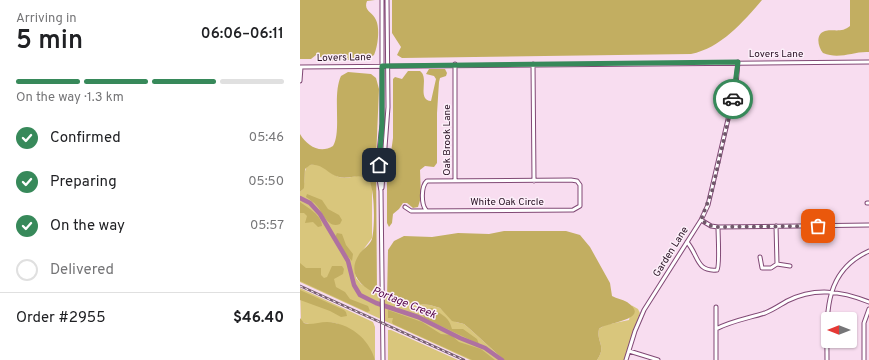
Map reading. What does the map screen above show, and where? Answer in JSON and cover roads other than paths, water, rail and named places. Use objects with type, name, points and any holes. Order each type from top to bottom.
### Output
[{"type":"street","points":[[381,192],[379,179],[379,152],[382,124],[382,0]]},
{"type":"street","points":[[383,360],[381,192],[388,116],[388,0]]},
{"type":"street","points":[[701,220],[712,191],[736,85],[738,62]]},
{"type":"street","name":"Lovers Lane","points":[[300,67],[455,64],[869,62]]},
{"type":"street","name":"Oak Brook Lane","points":[[426,210],[423,204],[425,182],[455,181],[455,64]]},
{"type":"street","points":[[455,181],[534,181],[533,64]]},
{"type":"street","points":[[300,67],[300,81]]},
{"type":"street","name":"White Oak Circle","points":[[405,207],[411,211],[575,210],[580,205],[580,185],[577,181],[534,181]]},
{"type":"street","name":"Garden Lane","points":[[626,360],[644,310],[701,220],[711,226],[718,227],[869,225]]},
{"type":"street","points":[[776,226],[777,264]]},
{"type":"street","points":[[687,242],[703,268],[709,271],[717,270],[719,263],[717,251],[718,227]]},
{"type":"street","points":[[827,360],[827,311],[832,291],[836,281],[847,267],[869,251]]},
{"type":"street","points":[[760,257],[762,268],[771,268],[777,264],[790,266]]},
{"type":"street","points":[[716,329],[771,311],[805,294],[832,291],[846,293],[869,302]]},
{"type":"street","points":[[716,307],[716,360]]},
{"type":"street","points":[[864,360],[864,323],[869,309]]},
{"type":"street","points":[[629,352],[658,360]]},
{"type":"waterway","name":"Portage Creek","points":[[300,198],[310,203],[320,214],[348,261],[354,285],[360,295],[376,303],[418,317],[460,338],[485,348],[502,360]]},
{"type":"railway","points":[[300,286],[464,360]]}]
